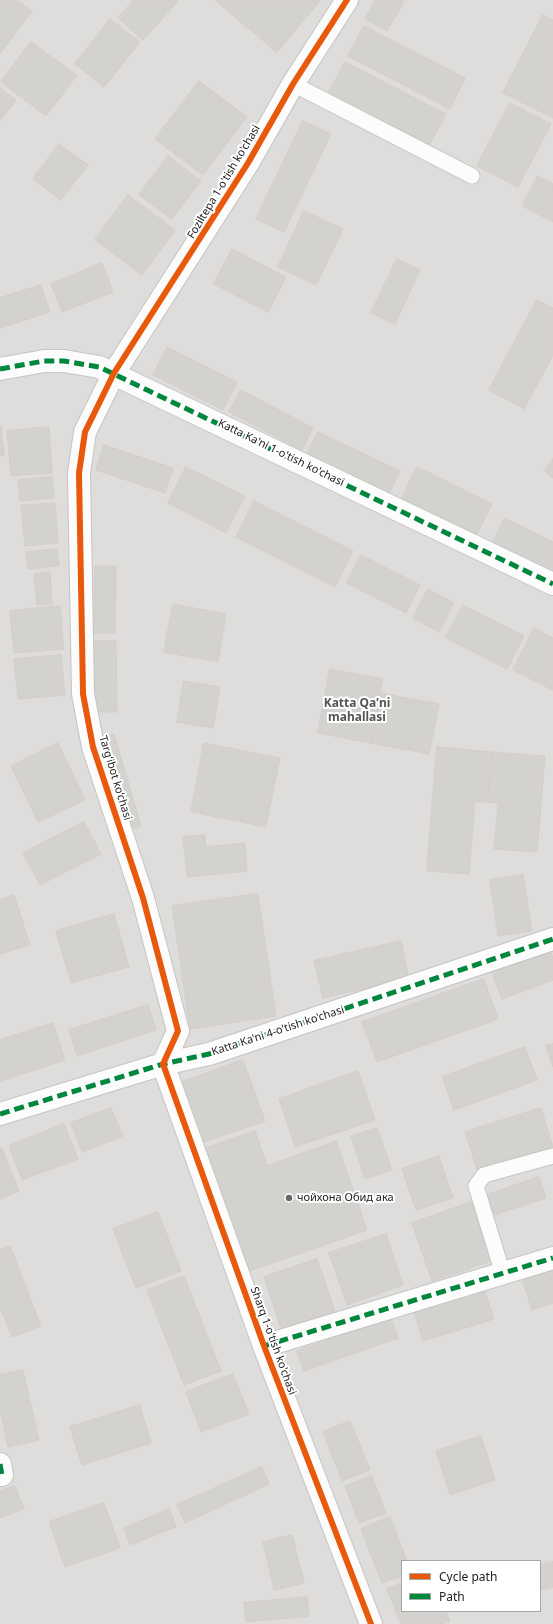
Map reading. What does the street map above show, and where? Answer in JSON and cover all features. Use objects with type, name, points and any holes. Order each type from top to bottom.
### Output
[{"type":"street","name":"Foziltepa 1-o'tish ko'chasi","points":[[114,373],[248,163],[293,84],[348,0]]},
{"type":"street","name":"Katta Ka'ni 1-o'tish ko'chasi","points":[[0,369],[44,361],[64,361],[99,367],[553,584]]},
{"type":"street","name":"Targ‘ibot ko‘chasi","points":[[114,373],[85,432],[79,473],[83,694],[93,747],[143,898],[178,1031],[162,1064]]},
{"type":"street","name":"Katta Ka'ni 4-o'tish ko'chasi","points":[[0,1114],[162,1064],[209,1054],[553,939]]},
{"type":"street","name":"Sharq 1-o'tish ko'chasi","points":[[162,1064],[264,1346],[370,1624]]},
{"type":"street","points":[[264,1346],[553,1258]]},
{"type":"street","points":[[0,1464],[2,1475],[0,1475]]},
{"type":"lane","points":[[293,84],[472,176]]},
{"type":"lane","points":[[503,1274],[476,1186],[484,1175],[553,1156]]},
{"type":"shaded area","points":[[0,0],[553,0],[553,1624],[0,1624]]},
{"type":"building","points":[[0,0],[17,0],[32,11],[0,54]]},
{"type":"building","points":[[134,0],[179,0],[143,40],[118,18]]},
{"type":"building","points":[[215,0],[319,0],[320,1],[277,52]]},
{"type":"building","points":[[376,0],[401,0],[404,2],[387,31],[365,19]]},
{"type":"building","points":[[543,15],[553,20],[553,118],[503,93]]},
{"type":"building","points":[[110,19],[140,42],[104,87],[75,64]]},
{"type":"building","points":[[364,26],[465,78],[450,109],[348,56]]},
{"type":"building","points":[[31,42],[77,75],[46,116],[1,82]]},
{"type":"building","points":[[345,62],[446,114],[429,146],[328,94]]},
{"type":"building","points":[[199,81],[247,117],[203,175],[155,139]]},
{"type":"building","points":[[0,88],[16,100],[0,121]]},
{"type":"building","points":[[510,103],[551,124],[518,187],[477,166]]},
{"type":"building","points":[[303,121],[331,134],[284,232],[256,219]]},
{"type":"building","points":[[59,144],[88,165],[61,200],[33,179]]},
{"type":"building","points":[[168,156],[201,181],[172,219],[139,195]]},
{"type":"building","points":[[538,176],[553,184],[553,222],[522,206]]},
{"type":"building","points":[[128,195],[175,230],[142,275],[95,240]]},
{"type":"building","points":[[304,211],[343,229],[316,285],[278,267]]},
{"type":"building","points":[[232,249],[286,277],[268,312],[214,284]]},
{"type":"building","points":[[397,259],[420,270],[395,324],[371,313]]},
{"type":"building","points":[[102,263],[113,292],[62,312],[51,284]]},
{"type":"building","points":[[41,285],[50,312],[0,328],[0,298]]},
{"type":"building","points":[[537,300],[553,308],[553,355],[524,409],[489,390]]},
{"type":"building","points":[[167,347],[237,382],[223,410],[153,375]]},
{"type":"building","points":[[241,390],[313,428],[302,450],[229,412]]},
{"type":"building","points":[[1,426],[4,456],[0,456]]},
{"type":"building","points":[[49,427],[52,473],[11,476],[7,431]]},
{"type":"building","points":[[318,432],[400,471],[389,494],[307,454]]},
{"type":"building","points":[[104,445],[173,468],[165,493],[96,470]]},
{"type":"building","points":[[553,459],[553,478],[544,471]]},
{"type":"building","points":[[186,467],[245,496],[226,533],[168,503]]},
{"type":"building","points":[[417,467],[492,504],[477,534],[402,498]]},
{"type":"building","points":[[52,477],[54,498],[20,501],[18,480]]},
{"type":"building","points":[[254,501],[353,551],[335,587],[236,537]]},
{"type":"building","points":[[55,503],[58,543],[25,546],[21,506]]},
{"type":"building","points":[[505,518],[553,542],[553,571],[493,542]]},
{"type":"building","points":[[57,549],[59,566],[28,569],[26,552]]},
{"type":"building","points":[[361,555],[420,585],[406,613],[347,583]]},
{"type":"building","points":[[95,566],[116,566],[115,633],[94,633]]},
{"type":"building","points":[[50,572],[52,604],[37,605],[34,574]]},
{"type":"building","points":[[428,589],[454,603],[439,632],[413,618]]},
{"type":"building","points":[[173,604],[226,614],[218,662],[164,652]]},
{"type":"building","points":[[463,605],[524,636],[507,669],[446,638]]},
{"type":"building","points":[[60,606],[64,649],[14,653],[10,611]]},
{"type":"building","points":[[534,628],[553,638],[553,690],[513,670]]},
{"type":"building","points":[[93,641],[116,641],[117,712],[94,712]]},
{"type":"building","points":[[61,655],[65,695],[18,699],[14,659]]},
{"type":"building","points":[[330,669],[383,679],[371,743],[318,733]]},
{"type":"building","points":[[184,681],[220,687],[213,728],[177,722]]},
{"type":"building","points":[[380,693],[439,704],[429,754],[371,743]]},
{"type":"building","points":[[114,734],[141,826],[125,831],[98,739]]},
{"type":"building","points":[[58,743],[85,800],[38,822],[11,766]]},
{"type":"building","points":[[204,743],[280,758],[266,827],[191,812]]},
{"type":"building","points":[[437,747],[492,752],[488,802],[475,802],[469,874],[427,871]]},
{"type":"building","points":[[492,752],[545,756],[537,852],[494,849],[498,803],[488,802]]},
{"type":"building","points":[[84,822],[101,854],[40,885],[23,853]]},
{"type":"building","points":[[205,835],[206,847],[245,843],[247,871],[187,877],[183,837]]},
{"type":"building","points":[[523,875],[532,931],[498,936],[490,880]]},
{"type":"building","points":[[258,894],[276,1016],[190,1029],[172,906]]},
{"type":"building","points":[[14,895],[30,945],[0,954],[0,900]]},
{"type":"building","points":[[114,914],[129,967],[71,983],[56,931]]},
{"type":"building","points":[[401,941],[409,978],[323,998],[314,961]]},
{"type":"building","points":[[551,952],[553,959],[553,980],[502,999],[492,973]]},
{"type":"building","points":[[484,979],[498,1019],[377,1062],[362,1022]]},
{"type":"building","points":[[148,1005],[156,1030],[77,1056],[69,1030]]},
{"type":"building","points":[[53,1023],[65,1060],[0,1081],[0,1040]]},
{"type":"building","points":[[553,1044],[553,1067],[546,1046]]},
{"type":"building","points":[[525,1047],[537,1080],[454,1110],[442,1077]]},
{"type":"building","points":[[243,1060],[265,1121],[201,1143],[179,1083]]},
{"type":"building","points":[[358,1071],[375,1120],[295,1147],[279,1099]]},
{"type":"building","points":[[111,1108],[123,1136],[82,1152],[71,1123]]},
{"type":"building","points":[[541,1108],[553,1147],[553,1153],[479,1175],[465,1132]]},
{"type":"building","points":[[64,1124],[78,1159],[22,1180],[9,1146]]},
{"type":"building","points":[[377,1128],[392,1170],[365,1179],[351,1136]]},
{"type":"building","name":"чойхона Обид ака","points":[[255,1131],[267,1166],[336,1141],[367,1230],[247,1272],[204,1149]]},
{"type":"building","points":[[2,1148],[19,1191],[0,1199],[0,1149]]},
{"type":"building","points":[[439,1156],[453,1198],[416,1210],[402,1169]]},
{"type":"building","points":[[539,1177],[546,1198],[491,1216],[484,1196]]},
{"type":"building","points":[[472,1202],[492,1261],[432,1281],[412,1223]]},
{"type":"building","points":[[158,1212],[181,1271],[136,1288],[113,1229]]},
{"type":"building","points":[[386,1234],[403,1285],[347,1305],[329,1253]]},
{"type":"building","points":[[10,1246],[41,1326],[12,1337],[0,1307],[0,1250]]},
{"type":"building","points":[[317,1259],[335,1311],[281,1329],[264,1277]]},
{"type":"building","points":[[553,1268],[553,1303],[532,1310],[522,1278]]},
{"type":"building","points":[[184,1276],[221,1371],[184,1385],[147,1290]]},
{"type":"building","points":[[484,1289],[494,1319],[423,1341],[414,1311]]},
{"type":"building","points":[[391,1318],[398,1338],[304,1371],[297,1351]]},
{"type":"building","points":[[23,1370],[39,1440],[8,1447],[0,1409],[0,1375]]},
{"type":"building","points":[[233,1374],[249,1414],[201,1432],[186,1392]]},
{"type":"building","points":[[140,1405],[151,1443],[82,1465],[70,1427]]},
{"type":"building","points":[[350,1421],[370,1470],[342,1481],[323,1432]]},
{"type":"building","points":[[481,1436],[495,1480],[450,1495],[436,1451]]},
{"type":"building","points":[[262,1467],[269,1484],[185,1523],[177,1505]]},
{"type":"building","points":[[372,1476],[386,1513],[359,1523],[345,1486]]},
{"type":"building","points":[[15,1486],[24,1509],[0,1518],[0,1491]]},
{"type":"building","points":[[104,1503],[120,1548],[65,1567],[49,1522]]},
{"type":"building","points":[[170,1509],[176,1527],[130,1545],[124,1528]]},
{"type":"building","points":[[390,1517],[407,1560],[401,1560],[401,1576],[382,1583],[361,1529]]},
{"type":"building","points":[[292,1535],[304,1583],[274,1590],[263,1542]]},
{"type":"building","points":[[553,1562],[553,1587],[541,1590],[541,1565]]},
{"type":"building","points":[[401,1583],[401,1612],[446,1612],[450,1621],[441,1624],[401,1624],[387,1589]]},
{"type":"building","points":[[307,1597],[309,1616],[246,1622],[244,1603]]},
{"type":"marked path","points":[[0,369],[44,361],[64,361],[99,367],[553,584]]},
{"type":"marked path","points":[[0,1114],[163,1064],[209,1054],[553,939]]},
{"type":"marked path","points":[[264,1346],[553,1258]]},
{"type":"marked path","points":[[0,1464],[2,1475],[0,1475]]},
{"type":"cycle path","points":[[347,0],[293,84],[248,163],[114,373],[85,432],[79,473],[83,694],[93,747],[143,898],[178,1031],[163,1064],[264,1346],[371,1624]]},
{"type":"place","name":"чойхона Обид ака","points":[[289,1198]]},
{"type":"district","name":"Katta Qaʼni mahallasi","points":[[357,711]]}]
